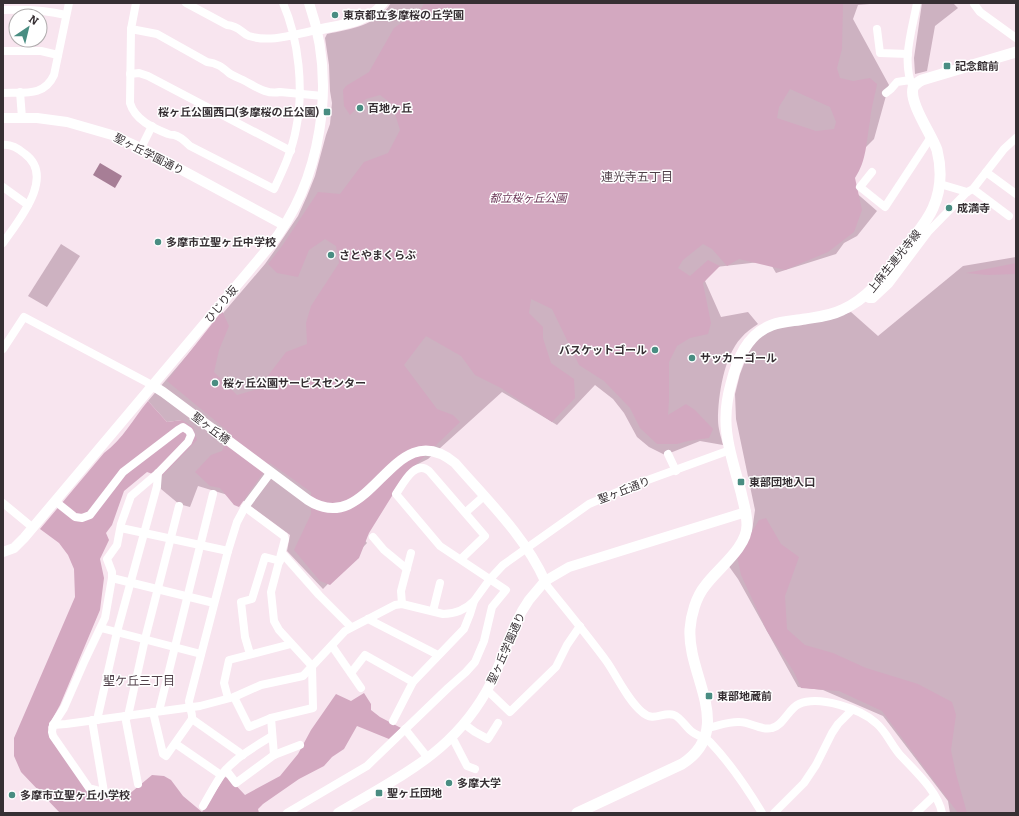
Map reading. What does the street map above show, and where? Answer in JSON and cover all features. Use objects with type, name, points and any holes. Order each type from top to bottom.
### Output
[{"type":"main road","points":[[912,84],[1016,52]]},
{"type":"main road","name":"上麻生連光寺線","points":[[706,733],[707,712],[691,647],[690,626],[692,614],[700,593],[737,550],[744,538],[747,526],[746,512],[730,450],[725,420],[727,403],[739,357],[755,334],[766,327],[840,312],[865,296],[883,277],[927,221],[935,204],[940,184],[937,153],[917,109],[913,96],[912,84]]},
{"type":"main road","points":[[577,813],[682,764],[695,754],[706,733]]},
{"type":"street","points":[[3,93],[39,91],[47,87],[51,82],[54,75],[69,3]]},
{"type":"street","points":[[136,3],[131,29],[131,109],[137,117],[152,126],[170,135],[175,135],[186,141],[190,146],[274,190],[290,151],[297,124],[299,95],[298,66],[292,35],[283,3]]},
{"type":"street","points":[[186,3],[227,25],[234,26],[247,35],[262,39],[272,39],[317,30],[364,18],[373,13],[383,3]]},
{"type":"street","name":"ひじり坂","points":[[3,552],[14,548],[24,538],[269,247],[284,225],[302,191],[314,156],[320,127],[323,96],[321,59],[317,30],[309,3]]},
{"type":"street","points":[[886,93],[897,82],[912,84],[907,69],[908,54],[917,3]]},
{"type":"street","points":[[974,4],[980,12],[1016,38]]},
{"type":"street","points":[[3,10],[48,10],[66,15]]},
{"type":"street","points":[[131,29],[157,34],[207,62],[214,62],[225,68],[229,73],[260,89],[274,93],[280,92],[299,95],[323,96]]},
{"type":"street","points":[[877,29],[880,53],[908,54]]},
{"type":"street","points":[[3,51],[40,51],[58,55]]},
{"type":"street","points":[[130,74],[139,73],[148,76],[290,151]]},
{"type":"street","points":[[20,92],[22,118]]},
{"type":"street","name":"聖ヶ丘学園通り","points":[[3,118],[56,121],[84,126],[112,135],[141,148],[284,225]]},
{"type":"street","points":[[141,148],[152,126]]},
{"type":"street","points":[[872,172],[860,187],[885,207],[931,137]]},
{"type":"street","points":[[865,296],[869,299],[873,299],[889,284],[928,232],[970,190],[1004,149],[1016,138]]},
{"type":"street","points":[[3,145],[11,145],[24,153],[33,162],[37,178],[32,197],[28,205],[3,242]]},
{"type":"street","points":[[986,172],[1016,194]]},
{"type":"street","points":[[940,184],[970,190],[1009,216]]},
{"type":"street","points":[[3,188],[28,205]]},
{"type":"street","points":[[3,350],[24,317],[152,386]]},
{"type":"street","name":"聖ヶ丘橋","points":[[152,386],[177,402],[245,454],[315,504],[330,508],[342,508],[356,502],[409,454],[432,451],[448,457],[512,528],[527,549],[545,581]]},
{"type":"street","points":[[55,501],[75,518],[82,518],[90,515],[123,472],[183,427],[191,435],[188,442],[158,473],[132,496],[117,544],[107,559],[112,572],[112,578],[106,618],[85,660],[64,708],[53,725],[53,736],[89,788],[104,792],[94,720],[143,532],[157,486],[158,473]]},
{"type":"street","name":"聖ヶ丘通り","points":[[474,601],[502,565],[527,549],[589,504],[634,485],[676,471],[730,450]]},
{"type":"street","points":[[668,454],[676,471]]},
{"type":"street","points":[[287,813],[367,766],[475,662],[484,641],[492,607],[506,590],[440,546],[396,494],[414,471],[426,468],[466,512],[485,536],[461,559]]},
{"type":"street","points":[[213,494],[156,711],[163,754],[166,756],[176,744],[192,719],[192,714],[189,708],[201,654],[237,522],[245,507],[271,472]]},
{"type":"street","points":[[466,512],[484,496]]},
{"type":"street","points":[[3,503],[32,527]]},
{"type":"street","points":[[138,784],[126,716],[179,506]]},
{"type":"street","points":[[245,507],[284,536],[286,540],[271,592],[274,622],[291,644],[312,666],[313,708],[271,718],[249,727],[224,684],[230,660],[291,644]]},
{"type":"street","name":"聖ヶ丘学園通り","points":[[338,813],[415,768],[452,737],[464,724],[487,690],[519,616],[529,600],[545,581],[573,565],[746,512]]},
{"type":"street","points":[[121,528],[228,551]]},
{"type":"street","points":[[373,537],[384,550],[407,569]]},
{"type":"street","points":[[402,604],[400,591],[411,553]]},
{"type":"street","points":[[250,654],[245,637],[241,602],[252,599],[265,557],[281,557],[352,628]]},
{"type":"street","points":[[112,578],[214,603]]},
{"type":"street","points":[[545,581],[548,587],[608,663],[640,711],[645,715],[652,717],[670,714],[675,715],[693,733],[706,733],[736,722],[750,723],[767,729],[772,728],[776,726],[793,707],[807,702],[827,702],[852,710],[866,716],[880,726],[900,755],[919,775],[934,796],[941,808],[942,813]]},
{"type":"street","points":[[433,612],[440,583]]},
{"type":"street","points":[[53,725],[200,706],[231,697],[261,685],[303,676],[345,631],[395,605],[402,604],[443,614],[464,610],[474,601]]},
{"type":"street","points":[[393,721],[413,682],[464,629],[474,601]]},
{"type":"street","points":[[368,619],[438,655]]},
{"type":"street","points":[[487,690],[510,712],[556,667],[567,645],[580,626]]},
{"type":"street","points":[[101,628],[201,654]]},
{"type":"street","points":[[332,646],[361,688]]},
{"type":"street","points":[[351,673],[365,655],[413,682]]},
{"type":"street","points":[[774,813],[804,783],[816,765],[832,733],[838,724],[852,710]]},
{"type":"street","points":[[271,718],[274,754]]},
{"type":"street","points":[[192,719],[242,755]]},
{"type":"street","points":[[464,724],[488,739],[498,723]]},
{"type":"street","points":[[405,729],[428,758]]},
{"type":"street","points":[[706,733],[737,774],[762,813]]},
{"type":"street","points":[[203,806],[224,772],[242,755],[272,736]]},
{"type":"street","points":[[452,737],[467,766],[475,769]]},
{"type":"street","points":[[176,744],[224,772],[236,783],[274,754],[300,745]]},
{"type":"street","points":[[916,813],[934,796]]},
{"type":"green space","name":"都立桜ヶ丘公園","points":[[391,3],[881,3],[858,5],[853,19],[889,85],[874,139],[837,176],[877,211],[857,236],[844,243],[836,254],[776,273],[769,261],[716,267],[705,281],[721,317],[748,312],[758,324],[741,338],[730,355],[726,366],[718,410],[718,426],[723,445],[700,441],[665,455],[649,447],[637,437],[624,413],[613,399],[595,385],[557,425],[502,392],[428,459],[406,470],[358,532],[367,543],[323,589],[287,551],[290,535],[241,499],[198,486],[190,507],[179,504],[161,489],[161,477],[182,420],[167,422],[148,401],[265,264],[298,216],[315,176],[330,124],[332,103],[325,38],[327,34],[354,28],[371,22],[385,11]]},
{"type":"green space","name":"都立桜ヶ丘公園","points":[[424,3],[843,3],[842,49],[837,68],[840,78],[853,81],[870,78],[877,84],[871,111],[864,158],[855,178],[862,210],[854,232],[828,252],[785,270],[739,259],[727,266],[712,249],[703,244],[683,260],[678,268],[690,276],[708,260],[720,266],[703,283],[711,323],[708,334],[690,338],[677,346],[669,362],[668,415],[686,404],[695,410],[713,429],[709,438],[677,444],[657,444],[640,428],[630,408],[604,381],[579,365],[552,309],[531,299],[529,313],[543,327],[543,338],[551,363],[574,379],[575,398],[552,422],[501,388],[475,375],[461,356],[426,336],[404,365],[437,409],[453,415],[460,422],[405,475],[369,533],[359,558],[330,585],[320,581],[294,550],[311,514],[311,492],[270,463],[239,507],[234,505],[220,488],[210,486],[195,472],[211,455],[222,451],[229,432],[167,381],[222,311],[229,326],[219,350],[214,372],[237,395],[258,389],[286,352],[307,344],[306,323],[311,306],[339,263],[336,246],[325,239],[309,250],[298,277],[277,273],[268,264],[282,246],[318,192],[340,194],[364,162],[388,153],[400,130],[392,104],[380,95],[366,99],[350,115],[344,106],[343,90],[346,86],[369,72],[394,28],[421,9]],"holes":[[[790,89],[830,107],[836,122],[834,129],[816,131],[777,118],[779,107]]]},
{"type":"green space","points":[[922,3],[953,3],[958,8],[935,26],[927,71],[915,74],[914,58]]},
{"type":"green space","points":[[61,244],[80,256],[47,307],[28,296]]},
{"type":"green space","points":[[1016,257],[1016,813],[950,813],[948,801],[883,716],[823,690],[798,687],[738,579],[728,565],[740,553],[752,531],[755,510],[736,419],[735,394],[740,374],[749,351],[758,338],[765,332],[786,326],[824,321],[851,312],[878,336],[963,266]]},
{"type":"green space","points":[[1016,263],[1016,274],[987,275],[966,273]]},
{"type":"green space","points":[[148,401],[167,422],[182,420],[193,427],[197,440],[161,477],[147,472],[124,491],[112,525],[106,533],[109,540],[100,559],[104,578],[100,610],[60,705],[48,727],[49,732],[88,790],[105,798],[128,795],[152,775],[164,776],[171,780],[183,796],[202,812],[225,777],[229,778],[245,795],[280,776],[298,754],[311,730],[336,694],[351,701],[364,693],[371,704],[371,710],[380,717],[401,728],[389,739],[357,726],[344,749],[332,757],[324,766],[299,779],[263,804],[258,809],[259,813],[60,813],[21,772],[14,756],[14,738],[75,597],[74,569],[68,555],[59,543],[40,529],[104,453],[117,442]]},
{"type":"green space","points":[[766,518],[781,544],[799,557],[785,596],[787,629],[805,645],[833,653],[866,668],[918,684],[952,702],[956,715],[951,750],[967,813],[958,813],[882,711],[839,691],[801,688],[794,672],[767,631],[741,575],[737,556],[759,520]]},
{"type":"shaded area","points":[[100,163],[122,176],[115,188],[93,175]]},
{"type":"place","name":"東京都立多摩桜の丘学園","points":[[335,15]]},
{"type":"place","name":"記念館前","points":[[947,66]]},
{"type":"place","name":"百地ヶ丘","points":[[360,108]]},
{"type":"place","name":"桜ヶ丘公園西口(多摩桜の丘公園)","points":[[327,112]]},
{"type":"place","name":"成満寺","points":[[949,208]]},
{"type":"place","name":"多摩市立聖ヶ丘中学校","points":[[158,242]]},
{"type":"place","name":"さとやまくらぶ","points":[[331,255]]},
{"type":"place","name":"バスケットゴール","points":[[655,350]]},
{"type":"place","name":"サッカーゴール","points":[[692,358]]},
{"type":"place","name":"桜ヶ丘公園サービスセンター","points":[[215,383]]},
{"type":"place","name":"東部団地入口","points":[[741,482]]},
{"type":"place","name":"東部地蔵前","points":[[709,696]]},
{"type":"place","name":"多摩大学","points":[[449,783]]},
{"type":"place","name":"聖ヶ丘団地","points":[[379,793]]},
{"type":"place","name":"多摩市立聖ヶ丘小学校","points":[[12,795]]},
{"type":"district","name":"連光寺五丁目","points":[[637,177]]},
{"type":"district","name":"聖ケ丘三丁目","points":[[139,681]]}]
